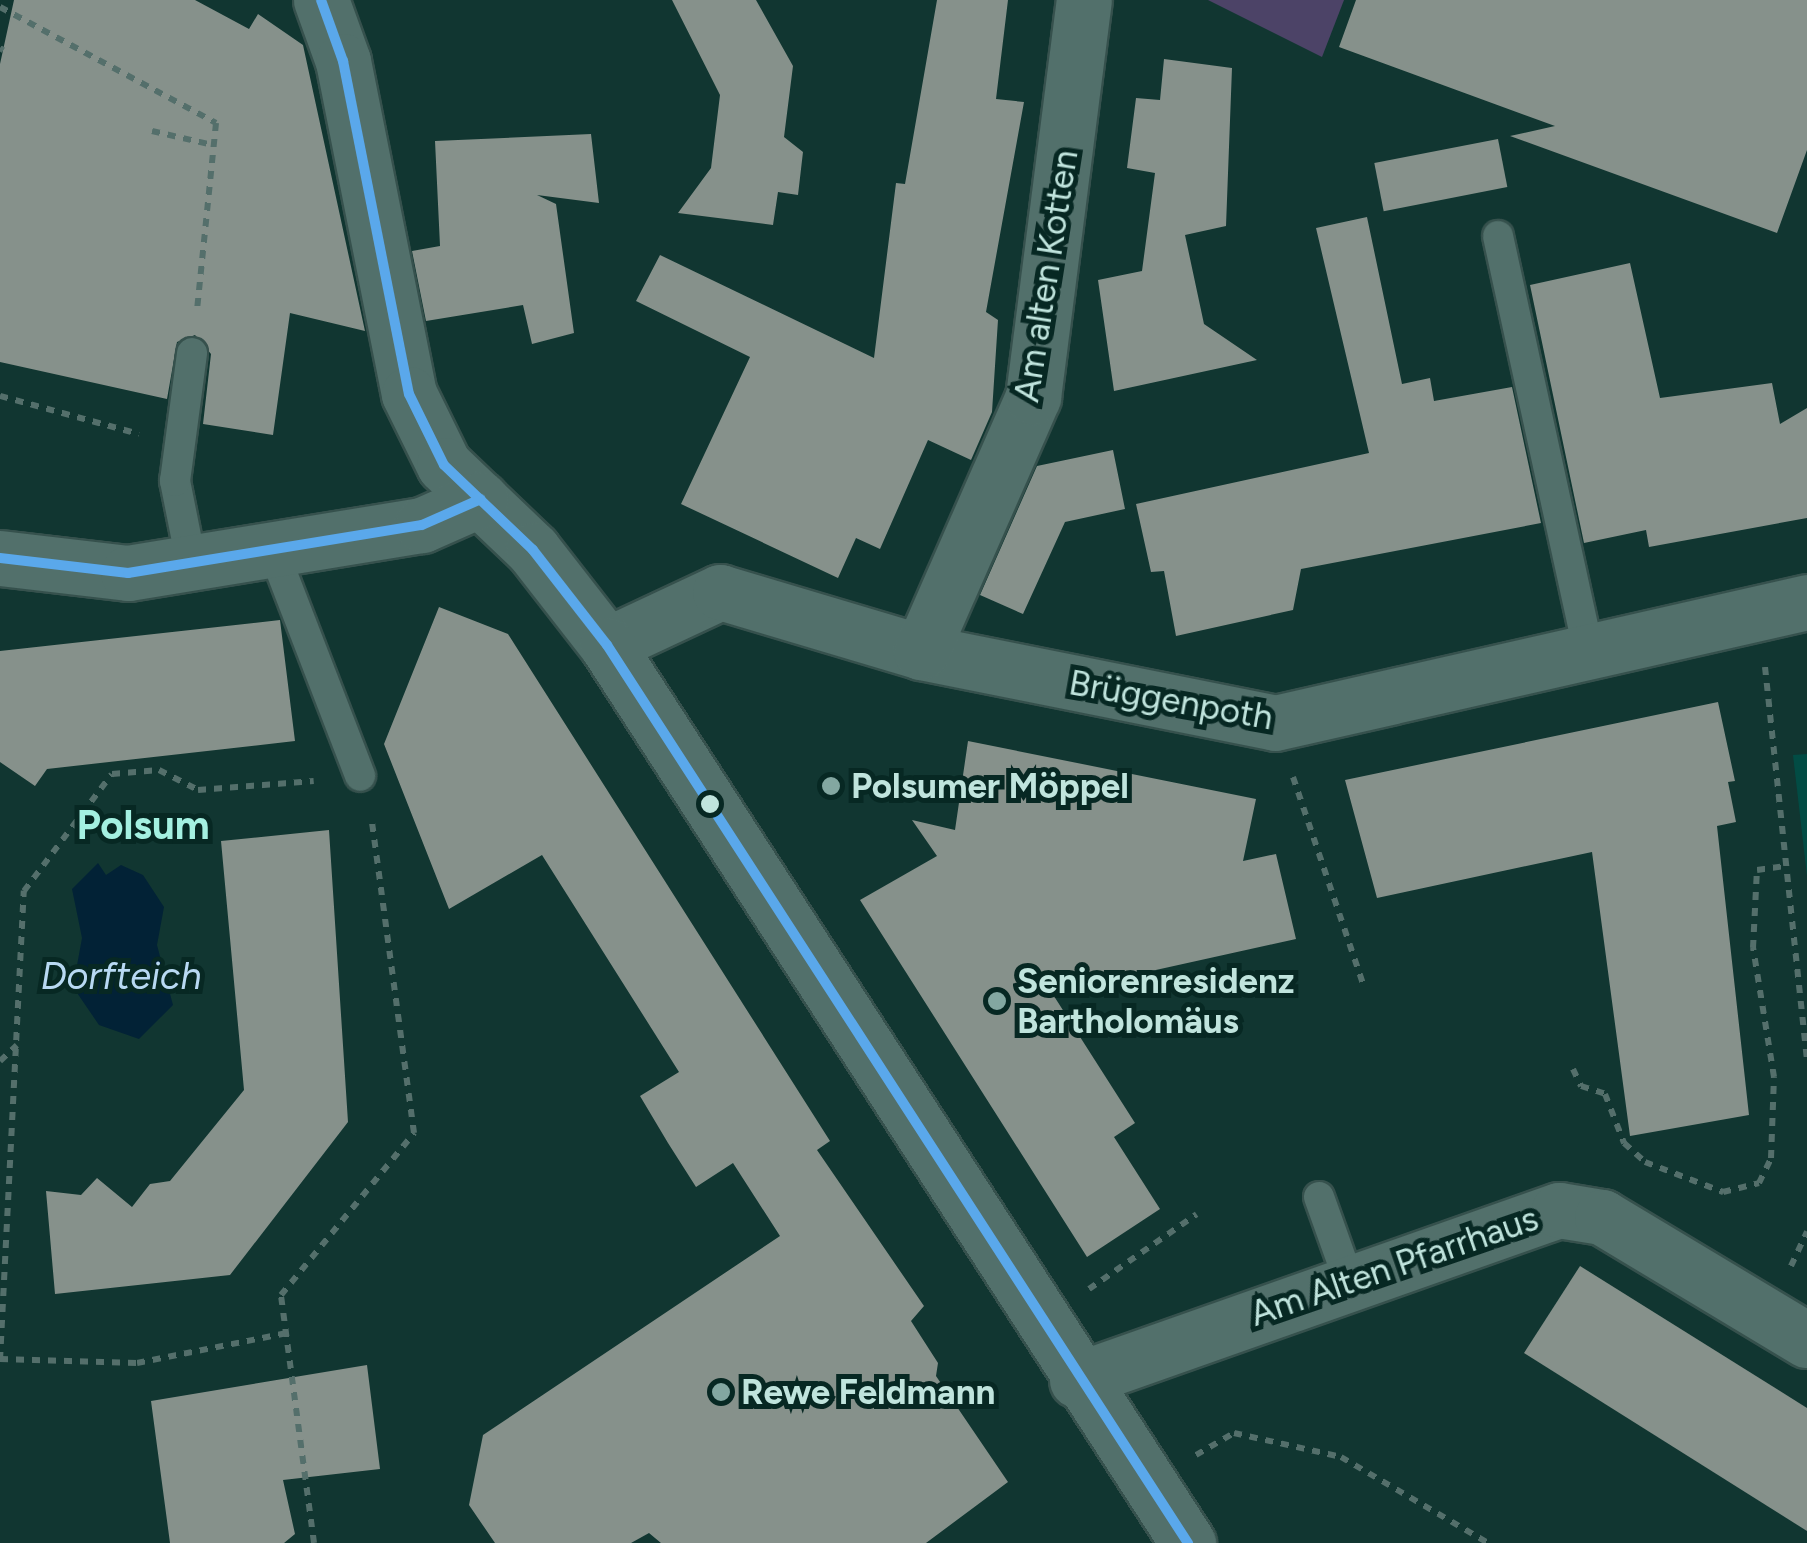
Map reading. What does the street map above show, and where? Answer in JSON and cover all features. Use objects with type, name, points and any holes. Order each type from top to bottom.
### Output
[{"type":"street","points":[[321,0],[343,61],[408,394],[444,466],[480,499],[606,646],[1039,1324],[1188,1543]]},
{"type":"street","name":"Am alten Kotten","points":[[920,652],[1033,397],[1084,0]]},
{"type":"street","points":[[0,558],[128,573],[422,525],[480,499]]},
{"type":"street","name":"Brüggenpoth","points":[[606,646],[720,592],[920,652],[1275,723],[1783,607]]},
{"type":"street","name":"Am Alten Pfarrhaus","points":[[1077,1380],[1348,1278],[1559,1210],[1602,1216],[1807,1340]]},
{"type":"lane","points":[[1498,236],[1588,649]]},
{"type":"lane","points":[[191,562],[175,481],[192,352]]},
{"type":"lane","points":[[273,550],[360,776]]},
{"type":"lane","points":[[1319,1198],[1348,1278]]},
{"type":"path","points":[[0,7],[216,123],[192,352]]},
{"type":"path","points":[[152,131],[213,145]]},
{"type":"path","points":[[0,396],[179,444]]},
{"type":"path","points":[[1783,607],[1784,866],[1807,1062]]},
{"type":"path","points":[[1275,723],[1364,988]]},
{"type":"path","points":[[286,1333],[137,1363],[0,1360],[24,891],[112,774],[158,766],[198,790],[360,776],[380,845],[414,1133],[281,1294],[314,1543]]},
{"type":"path","points":[[1574,1069],[1581,1086],[1605,1094],[1624,1143],[1645,1162],[1723,1192],[1760,1183],[1771,1158],[1774,1077],[1753,948],[1757,870],[1784,866]]},
{"type":"path","points":[[0,1061],[18,1044]]},
{"type":"path","points":[[1039,1324],[1197,1214]]},
{"type":"path","points":[[1146,1485],[1234,1433],[1341,1458],[1488,1543]]},
{"type":"shaded area","points":[[1208,0],[1344,0],[1322,57]]},
{"type":"shaded area","points":[[1807,754],[1807,876],[1793,755]]},
{"type":"water","name":"Dorfteich","points":[[98,863],[106,875],[121,865],[143,875],[164,907],[157,945],[173,1005],[139,1039],[99,1025],[73,987],[82,938],[72,889]]},
{"type":"building","points":[[14,0],[195,0],[249,29],[258,14],[303,45],[365,331],[290,313],[273,435],[203,424],[211,354],[195,335],[177,342],[167,399],[0,362],[0,64]]},
{"type":"building","points":[[672,0],[756,0],[793,66],[784,137],[803,152],[798,195],[778,192],[773,225],[678,213],[711,168],[720,95]]},
{"type":"building","points":[[937,0],[1008,0],[996,99],[1024,102],[986,312],[998,320],[992,412],[971,460],[928,440],[880,549],[856,538],[838,578],[681,504],[750,357],[636,301],[660,255],[874,358],[896,183],[905,184]]},
{"type":"building","points":[[1356,0],[1807,0],[1807,150],[1777,233],[1510,136],[1555,126],[1339,47]]},
{"type":"building","points":[[1164,59],[1232,68],[1226,226],[1185,235],[1204,324],[1257,360],[1114,391],[1098,280],[1142,271],[1155,173],[1127,168],[1136,98],[1160,100]]},
{"type":"building","points":[[591,134],[599,203],[537,195],[556,204],[574,333],[532,344],[523,305],[426,321],[412,251],[440,246],[435,141]]},
{"type":"building","points":[[1498,139],[1507,187],[1384,211],[1374,163]]},
{"type":"building","points":[[1367,217],[1402,384],[1430,378],[1434,401],[1512,387],[1541,523],[1301,569],[1293,610],[1176,636],[1164,571],[1151,572],[1136,504],[1369,453],[1316,228]]},
{"type":"building","points":[[1630,263],[1660,398],[1772,383],[1780,424],[1807,408],[1807,518],[1649,547],[1646,530],[1584,543],[1530,285]]},
{"type":"building","points":[[1113,450],[1125,509],[1065,522],[1023,614],[980,595],[1037,466]]},
{"type":"building","points":[[439,607],[508,634],[830,1141],[817,1150],[924,1306],[911,1321],[938,1363],[936,1376],[1008,1482],[926,1543],[661,1543],[649,1533],[631,1543],[495,1543],[469,1505],[483,1435],[780,1236],[733,1163],[696,1187],[668,1143],[640,1096],[679,1072],[542,855],[449,909],[384,744]]},
{"type":"building","points":[[280,620],[295,741],[47,769],[35,786],[0,762],[0,651]]},
{"type":"building","points":[[1718,702],[1735,781],[1728,782],[1736,822],[1717,826],[1749,1115],[1630,1136],[1592,852],[1377,898],[1345,780]]},
{"type":"building","name":"Seniorenresidenz Bartholomäus","points":[[968,741],[1256,799],[1243,861],[1276,854],[1296,939],[1052,993],[1135,1123],[1114,1137],[1160,1209],[1087,1257],[860,900],[937,856],[912,820],[955,830]]},
{"type":"building","points":[[329,830],[348,1122],[230,1275],[55,1294],[46,1191],[81,1195],[97,1178],[132,1207],[150,1184],[170,1181],[244,1090],[221,841]]},
{"type":"building","points":[[1580,1266],[1807,1408],[1807,1531],[1524,1353]]},
{"type":"building","points":[[367,1365],[380,1469],[283,1480],[295,1534],[284,1543],[170,1543],[151,1401]]},
{"type":"transit line","points":[[321,0],[343,61],[409,394],[444,465],[533,550],[607,645],[1188,1543]]},
{"type":"transit line","points":[[0,558],[128,573],[422,525],[481,499]]},
{"type":"place","name":"Polsumer Möppel","points":[[831,786]]},
{"type":"place","name":"Seniorenresidenz Bartholomäus","points":[[997,1001]]},
{"type":"place","name":"Rewe Feldmann","points":[[721,1392]]},
{"type":"district","name":"Polsum","points":[[143,825]]}]
